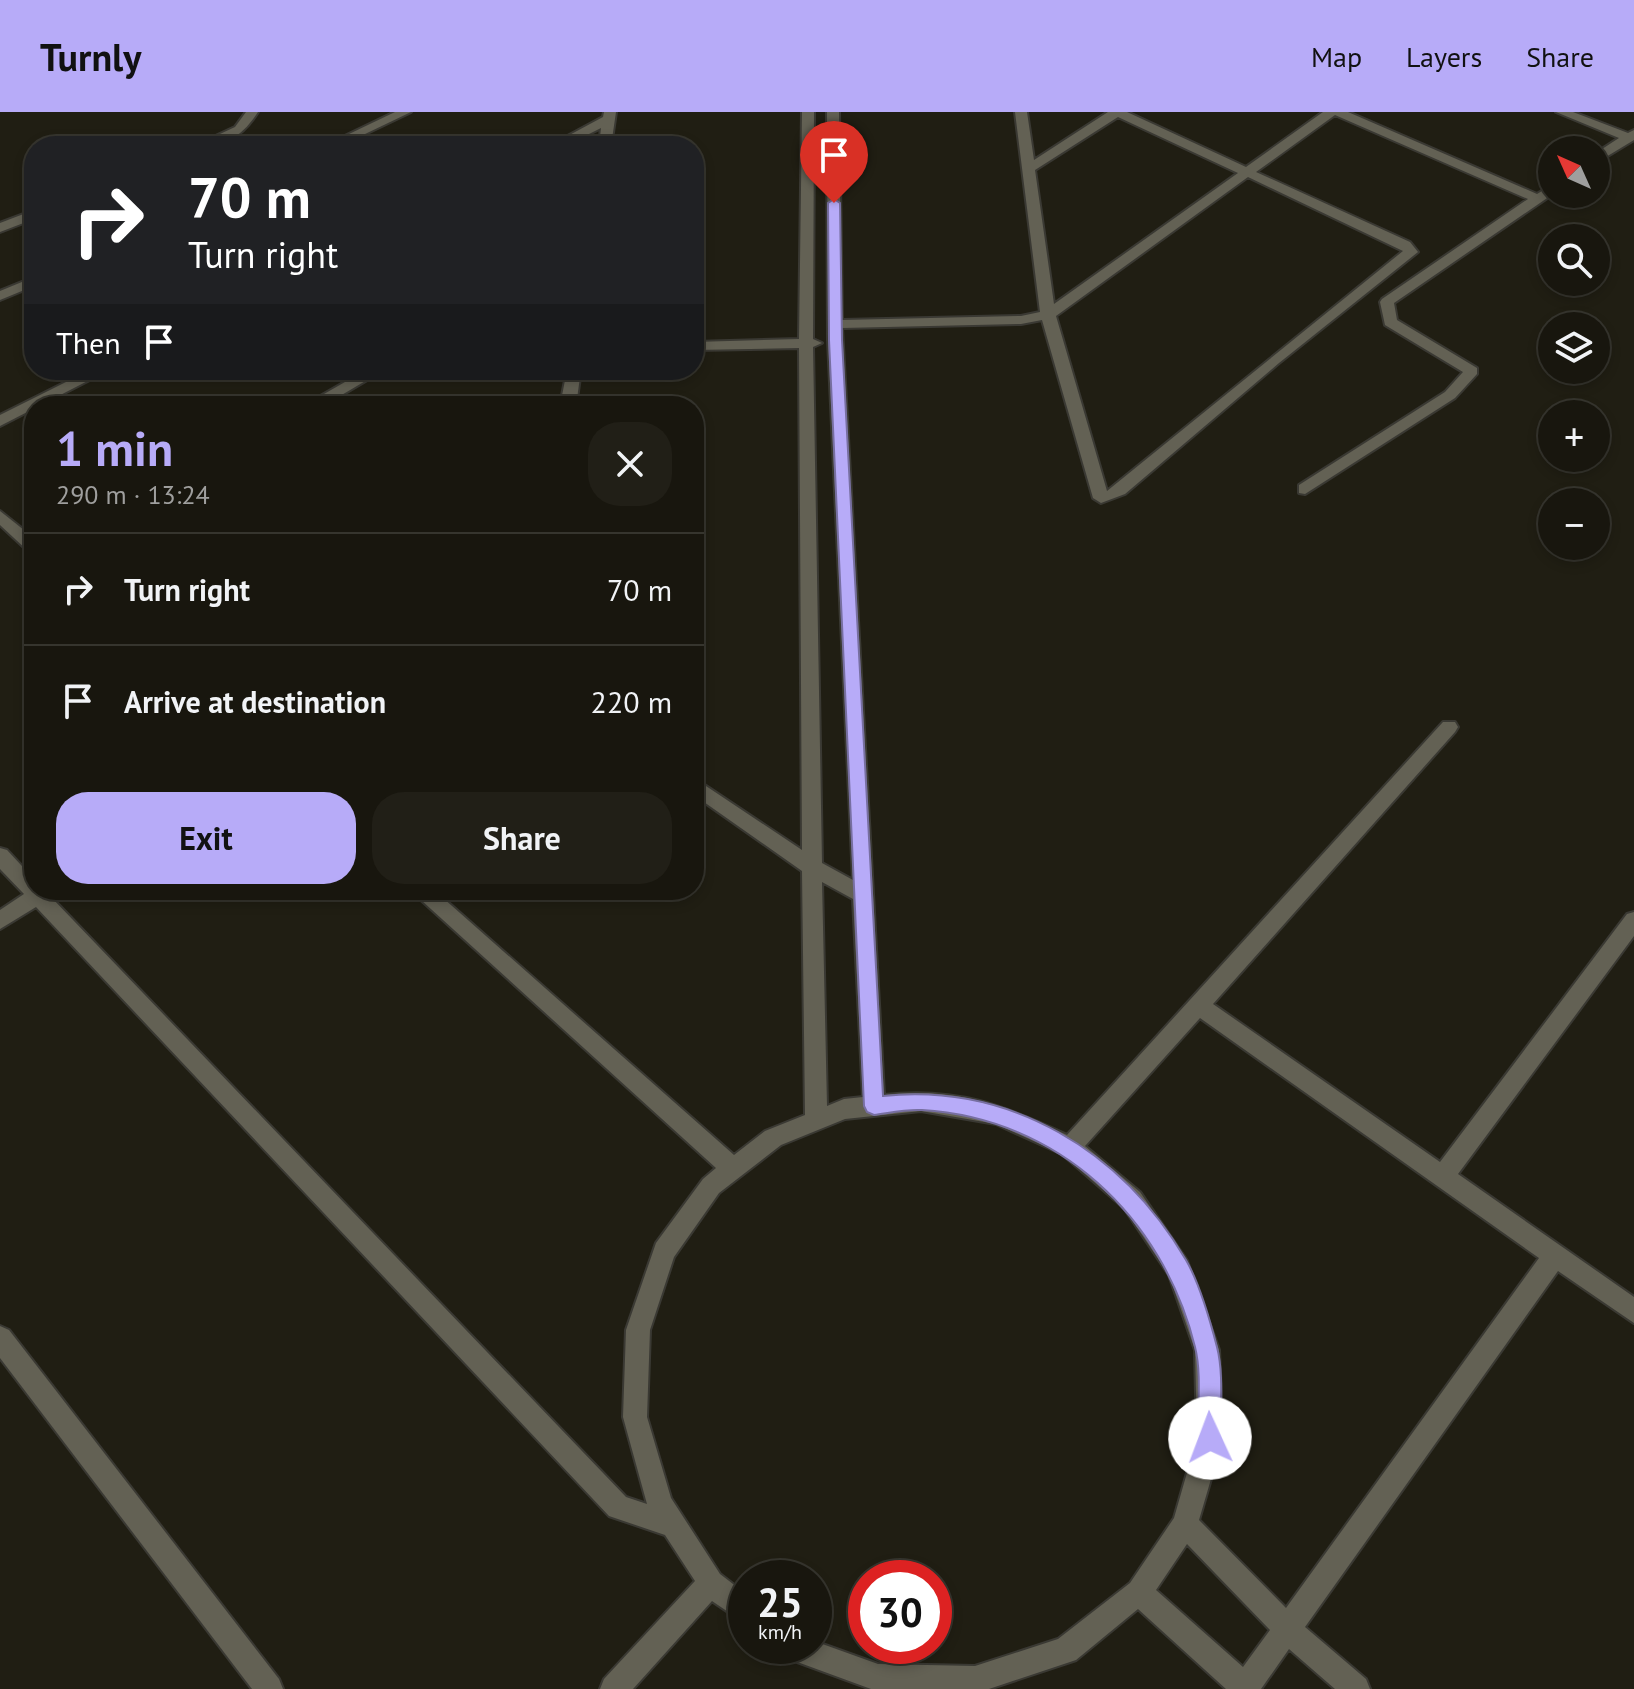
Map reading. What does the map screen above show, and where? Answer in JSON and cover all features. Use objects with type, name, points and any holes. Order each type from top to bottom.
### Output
[{"type":"street","points":[[225,136],[240,130],[252,112]]},
{"type":"street","points":[[352,136],[405,112]]},
{"type":"street","points":[[808,112],[805,344],[816,1119]]},
{"type":"street","points":[[833,112],[835,332],[874,1106]]},
{"type":"street","points":[[1021,112],[1028,169],[1048,315],[1101,498],[1110,496],[1411,252],[1405,245],[1117,112],[1028,169]]},
{"type":"street","points":[[704,346],[805,344],[835,332],[1021,320],[1048,315],[1331,112]]},
{"type":"street","points":[[1338,112],[1538,199]]},
{"type":"street","points":[[1562,112],[1631,136]]},
{"type":"street","points":[[573,136],[610,116]]},
{"type":"street","points":[[607,136],[610,116]]},
{"type":"street","points":[[1610,150],[1631,136]]},
{"type":"street","points":[[1305,489],[1450,395],[1472,371],[1390,322],[1387,302],[1538,199]]},
{"type":"street","points":[[0,228],[24,218]]},
{"type":"street","points":[[0,296],[24,285]]},
{"type":"street","points":[[50,396],[82,380]]},
{"type":"street","points":[[329,396],[359,380]]},
{"type":"street","points":[[0,421],[24,409]]},
{"type":"street","points":[[0,516],[24,538]]},
{"type":"street","points":[[1070,1147],[1449,727]]},
{"type":"street","points":[[704,792],[812,867],[863,895]]},
{"type":"street","points":[[0,856],[24,877]]},
{"type":"street","points":[[0,921],[32,900]]},
{"type":"street","points":[[49,900],[618,1507],[673,1525]]},
{"type":"street","points":[[431,900],[733,1169]]},
{"type":"street","points":[[1443,1176],[1634,920]]},
{"type":"street","points":[[1198,1005],[1634,1311]]},
{"type":"street","points":[[728,1597],[711,1583],[660,1504],[635,1417],[638,1330],[664,1251],[711,1186],[773,1138],[844,1109],[921,1101],[998,1114],[1070,1147],[1132,1200],[1172,1257],[1207,1350],[1210,1438],[1185,1524],[1139,1592],[1066,1650],[975,1680],[878,1678],[832,1661]]},
{"type":"street","points":[[1139,1592],[1245,1689],[1554,1257]]},
{"type":"street","points":[[0,1338],[269,1689]]},
{"type":"street","points":[[1185,1524],[1287,1629],[1356,1689]]},
{"type":"street","points":[[614,1689],[711,1583]]},
{"type":"route","points":[[834,203],[835,340],[874,1106],[921,1101],[998,1114],[1070,1147],[1132,1200],[1179,1269],[1207,1350],[1210,1438]]}]
